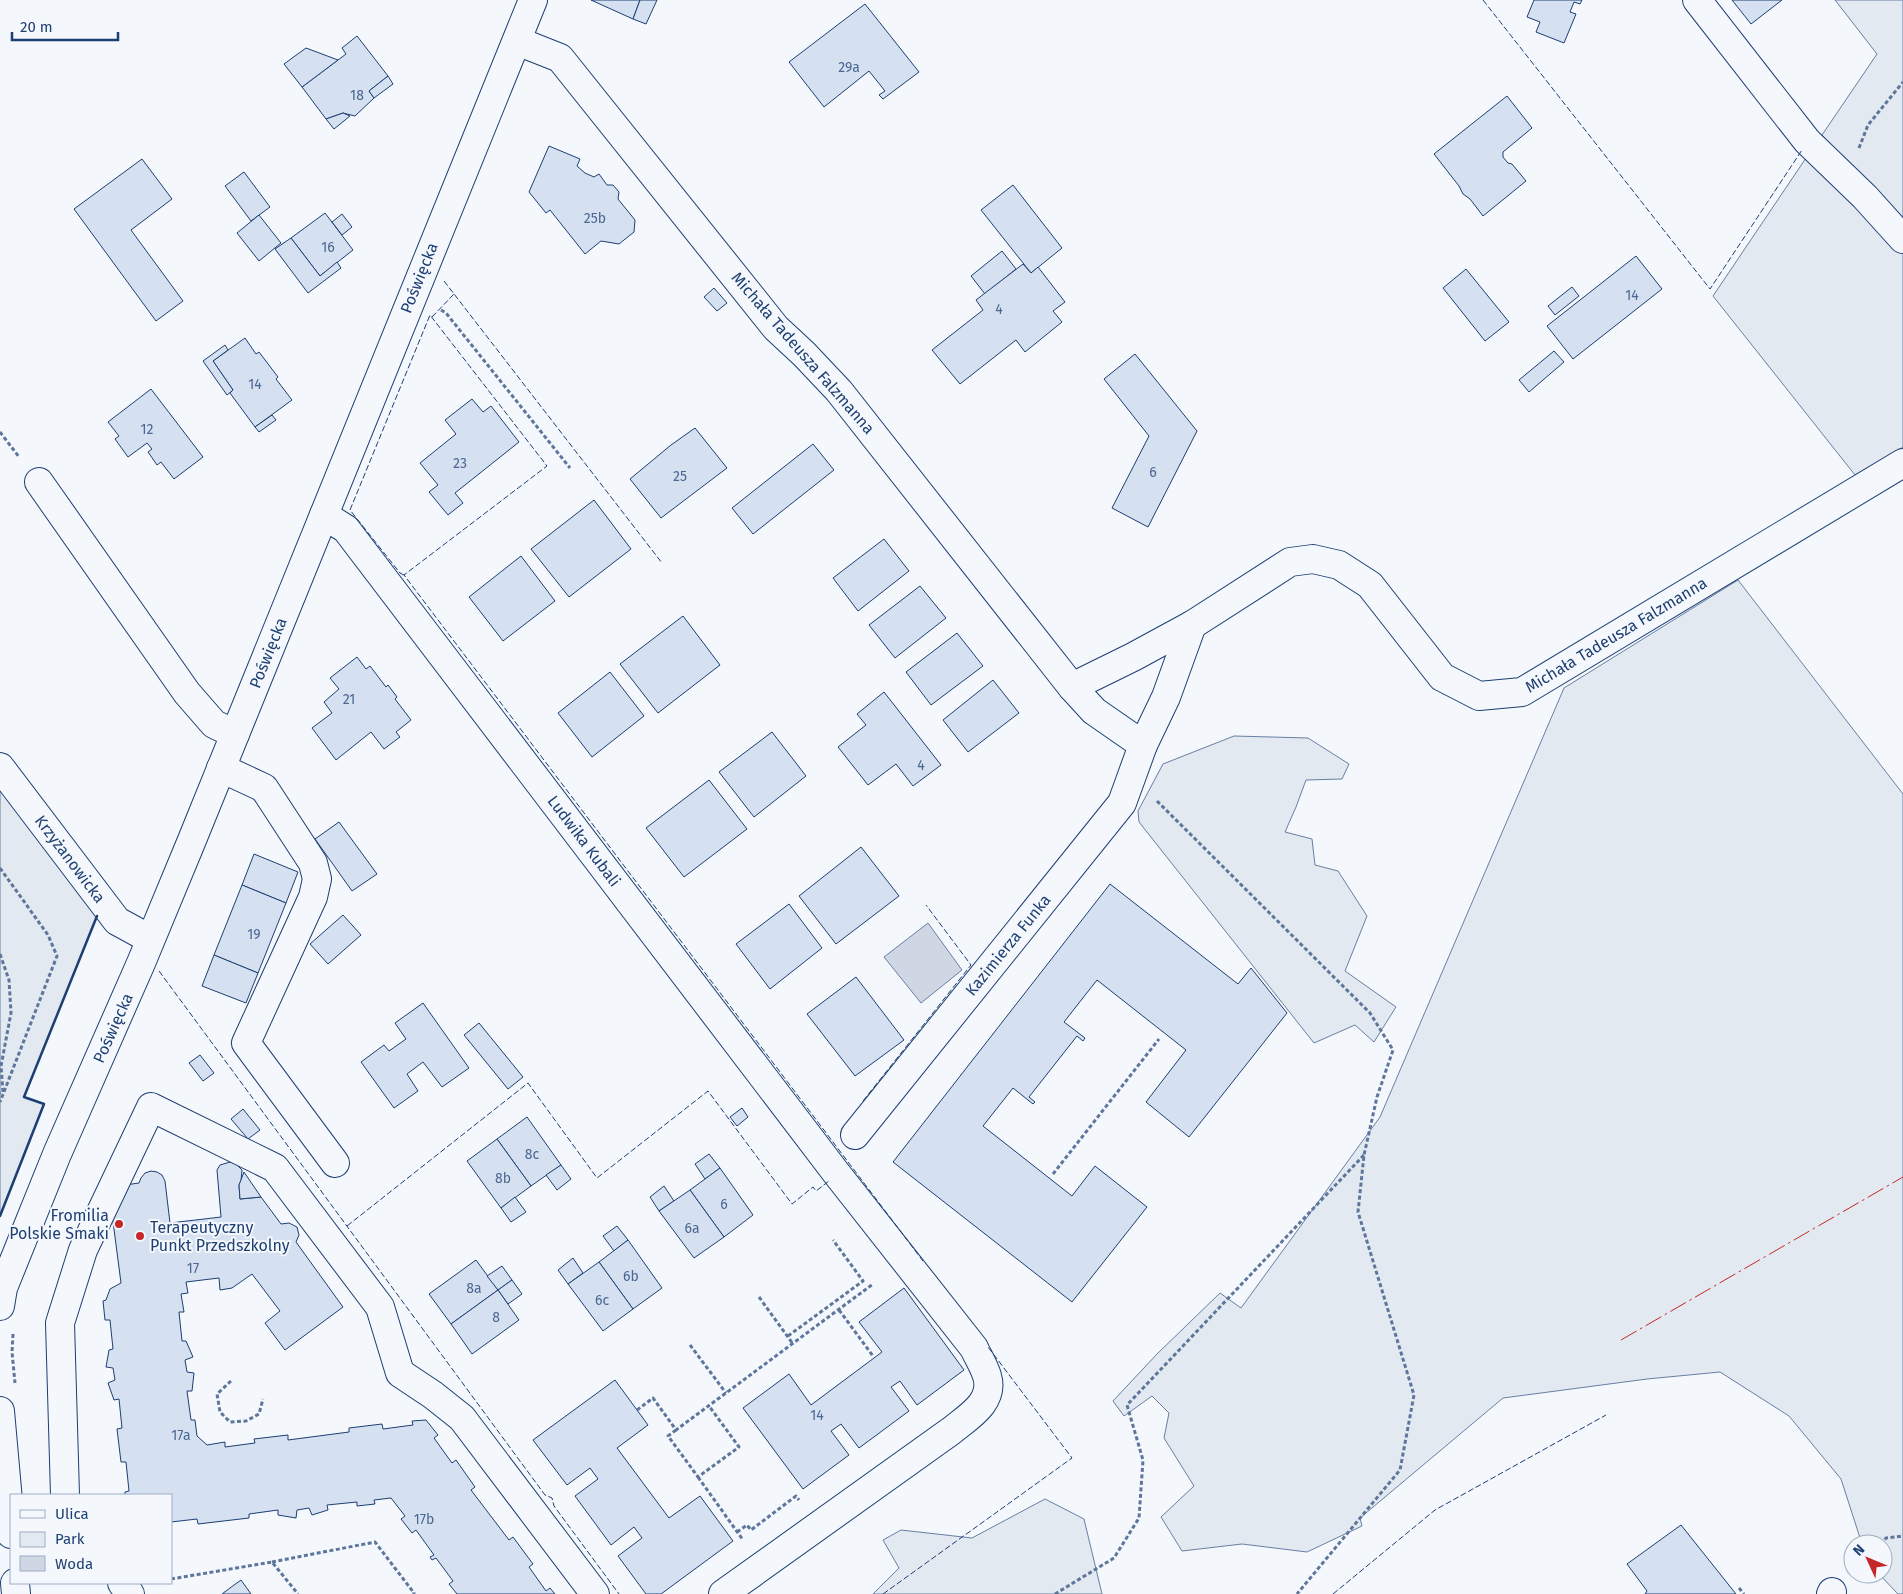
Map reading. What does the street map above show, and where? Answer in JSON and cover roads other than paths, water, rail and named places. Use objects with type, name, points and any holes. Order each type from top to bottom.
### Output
[{"type":"street","name":"Poświęcka","points":[[0,1306],[3,1288],[57,1154],[150,939],[221,768],[533,0]]},
{"type":"street","points":[[1697,0],[1807,141],[1903,239]]},
{"type":"street","name":"Michała Tadeusza Falzmanna","points":[[517,41],[560,58],[776,328],[839,391],[1072,687],[1094,711],[1143,746]]},
{"type":"street","name":"Michała Tadeusza Falzmanna","points":[[1072,687],[1192,625],[1290,562],[1313,560],[1339,566],[1370,585],[1442,677],[1479,696],[1522,692],[1903,463]]},
{"type":"street","points":[[39,482],[187,693],[214,724],[235,734]]},
{"type":"street","name":"Ludwika Kubali","points":[[324,515],[346,529],[837,1174],[974,1348],[988,1378],[988,1393],[981,1406],[951,1431],[723,1594]]},
{"type":"street","points":[[1143,746],[1166,697],[1192,625]]},
{"type":"street","name":"Kazimierza Funka","points":[[855,1135],[1122,802],[1143,746]]},
{"type":"street","name":"Krzyżanowicka","points":[[0,767],[117,921],[150,939]]},
{"type":"street","points":[[221,768],[264,788],[313,863],[317,879],[313,897],[246,1043],[336,1163]]},
{"type":"street","points":[[65,1494],[60,1324],[83,1250],[151,1106],[275,1168],[380,1307],[400,1373],[433,1395],[462,1418],[595,1594]]},
{"type":"street","points":[[1,1425],[10,1505]]},
{"type":"water","points":[[928,923],[962,970],[921,1003],[884,957]]},
{"type":"place","name":"Fromilia Polskie Smaki","points":[[119,1224]]},
{"type":"place","name":"Terapeutyczny Punkt Przedszkolny","points":[[140,1236]]}]
